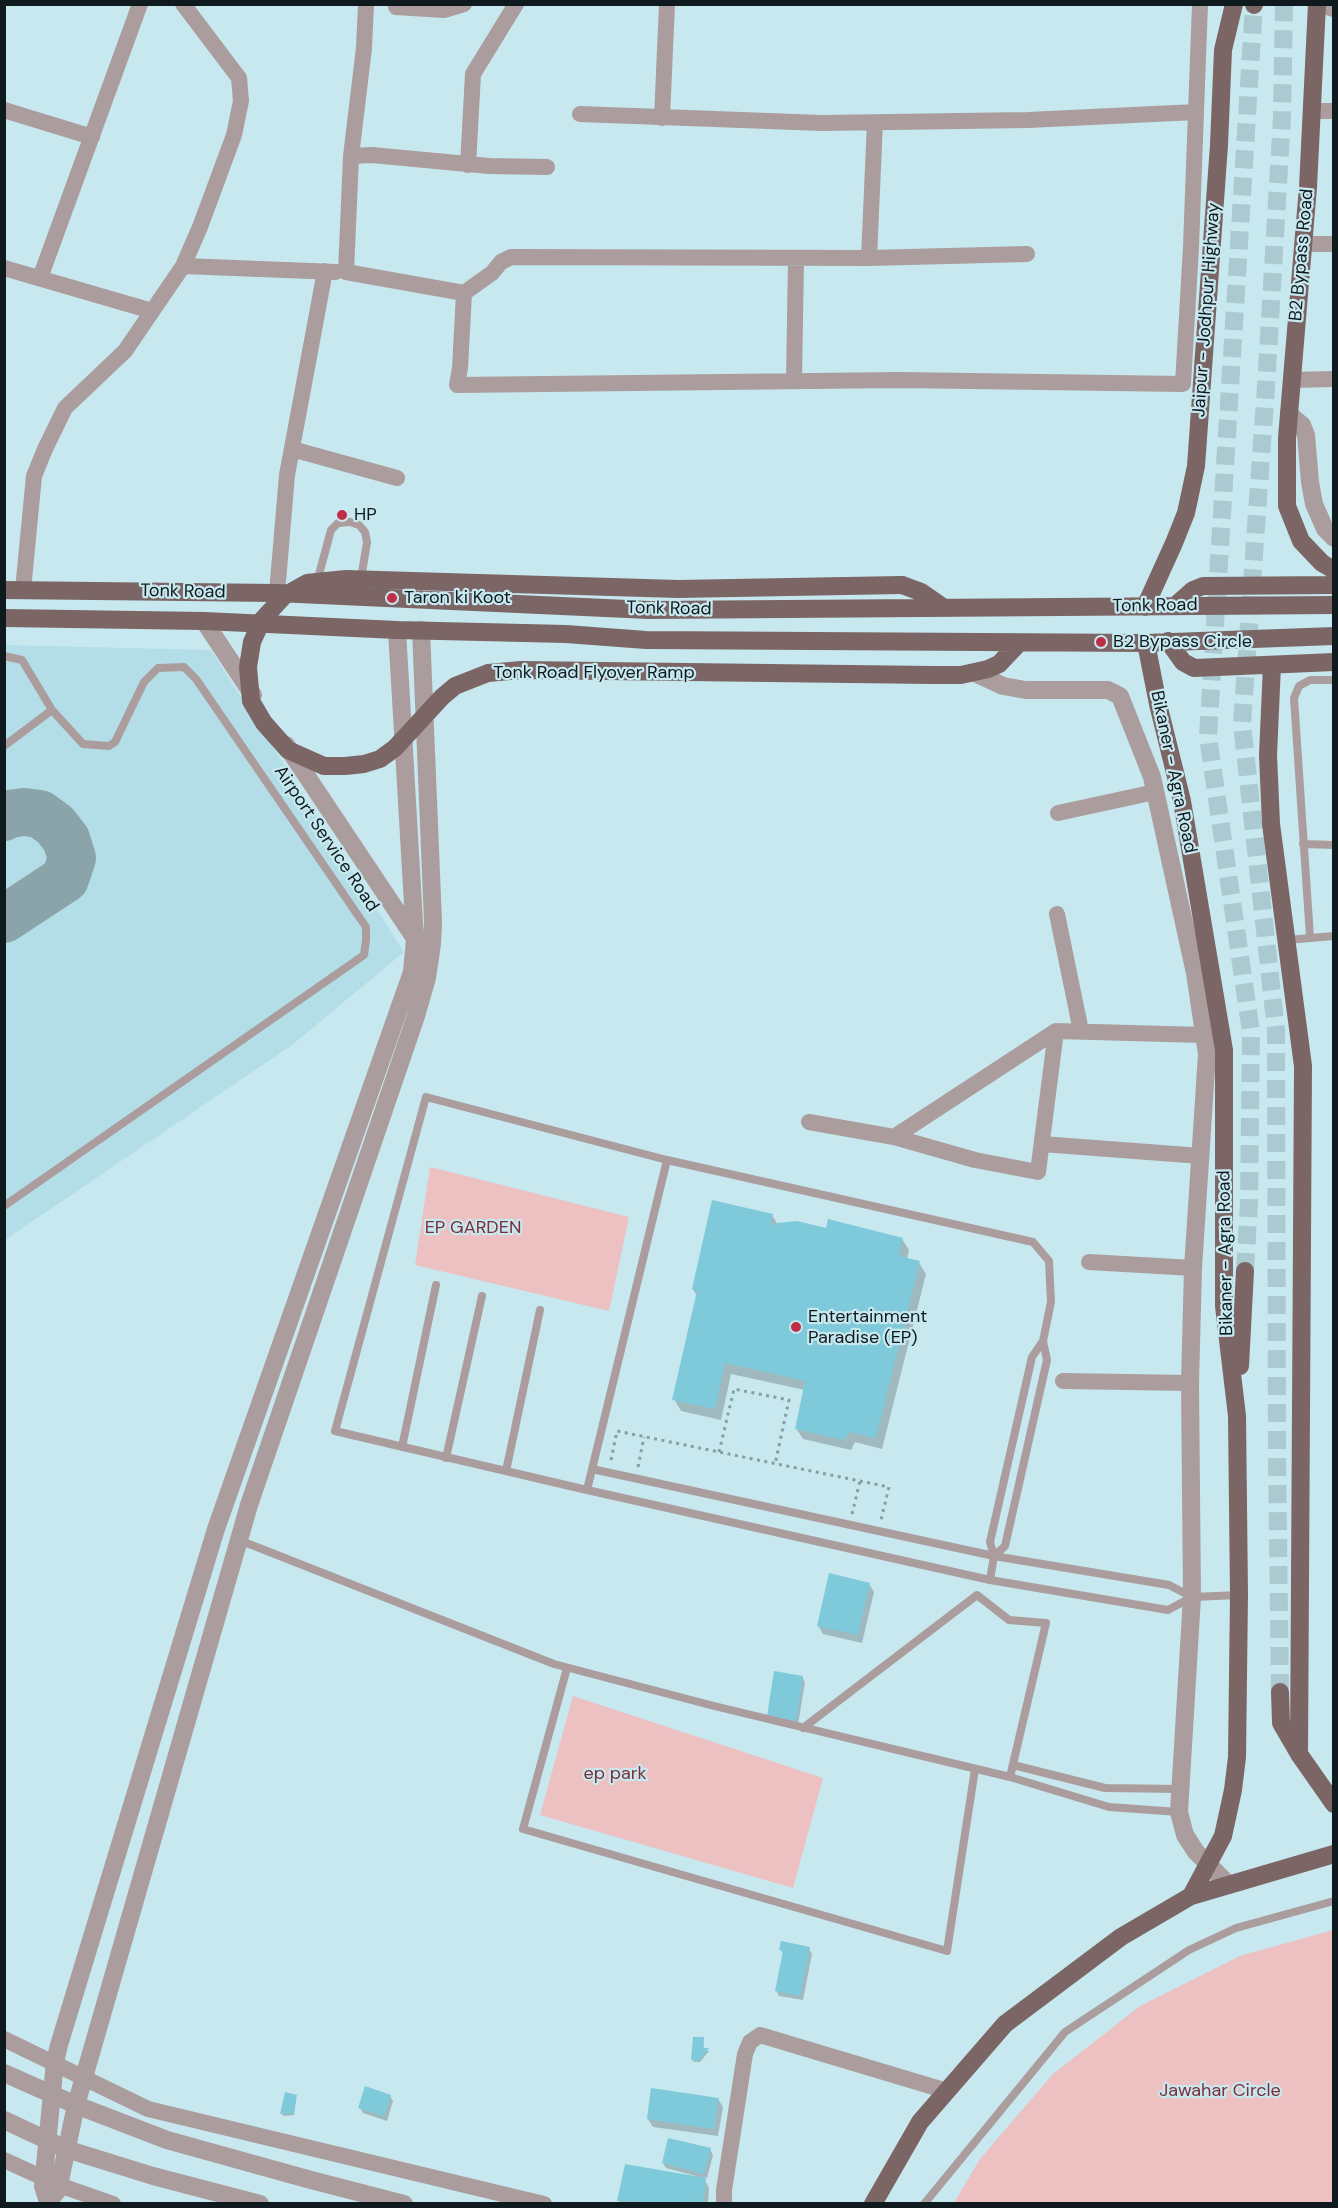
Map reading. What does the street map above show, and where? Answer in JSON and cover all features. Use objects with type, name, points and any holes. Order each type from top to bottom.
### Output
[{"type":"main road","name":"Jaipur - Jodhpur Highway","points":[[1145,607],[1186,513],[1196,466],[1219,145],[1223,50],[1234,4]]},
{"type":"main road","name":"B2 Bypass Road","points":[[1318,4],[1303,244],[1291,380],[1287,506],[1301,541],[1322,563],[1334,570]]},
{"type":"main road","name":"Tonk Road Flyover Ramp","points":[[944,608],[921,592],[902,585],[678,589],[356,580],[307,583],[284,596],[262,620],[252,642],[248,667],[251,701],[264,723],[288,750],[324,766],[345,766],[380,759],[395,748],[455,686],[488,673],[532,670],[932,675],[975,673],[999,664],[1019,643]]},
{"type":"main road","points":[[1176,605],[1193,590],[1203,586],[1334,585]]},
{"type":"main road","name":"Tonk Road","points":[[4,590],[277,593],[650,610],[1334,605]]},
{"type":"main road","name":"Tonk Road","points":[[4,618],[204,621],[397,630],[566,634],[646,640],[1146,643],[1332,636]]},
{"type":"main road","points":[[1168,641],[1183,662],[1194,668],[1334,663]]},
{"type":"main road","name":"Bikaner - Agra Road","points":[[1146,643],[1158,704],[1182,801],[1224,1050],[1224,1306],[1237,1416],[1239,1595],[1237,1757],[1233,1790],[1223,1836],[1191,1896]]},
{"type":"main road","points":[[1272,665],[1268,755],[1271,824],[1302,1066],[1299,1754]]},
{"type":"main road","points":[[1237,1416],[1245,1271]]},
{"type":"main road","points":[[1280,1692],[1281,1723],[1299,1754],[1334,1804]]},
{"type":"main road","points":[[873,2204],[920,2122],[1005,2024],[1121,1936],[1191,1896],[1334,1854]]},
{"type":"street","points":[[40,278],[140,4]]},
{"type":"street","points":[[23,590],[34,476],[45,449],[65,408],[125,351],[183,266],[234,135],[241,101],[239,78],[183,4]]},
{"type":"street","points":[[346,272],[351,156],[364,48],[366,4]]},
{"type":"street","points":[[395,5],[444,10],[464,4]]},
{"type":"street","points":[[468,165],[473,74],[516,4]]},
{"type":"street","points":[[662,118],[667,4]]},
{"type":"street","points":[[464,293],[457,385],[899,380],[1183,384],[1200,4]]},
{"type":"street","points":[[1318,4],[1334,9]]},
{"type":"street","points":[[4,110],[92,137]]},
{"type":"street","points":[[1312,111],[1334,111]]},
{"type":"street","points":[[580,114],[782,123],[1028,120],[1196,112]]},
{"type":"street","points":[[869,258],[875,122]]},
{"type":"street","points":[[351,156],[372,155],[468,165],[547,166]]},
{"type":"street","points":[[1303,244],[1334,244]]},
{"type":"street","points":[[183,266],[346,272],[464,293],[492,273],[501,262],[512,257],[869,258],[1027,254]]},
{"type":"street","points":[[794,381],[796,258]]},
{"type":"street","points":[[4,268],[152,310]]},
{"type":"street","points":[[277,593],[288,475],[325,271]]},
{"type":"street","points":[[1291,380],[1334,379]]},
{"type":"street","points":[[1289,414],[1302,425],[1306,435],[1314,504],[1325,529],[1334,538]]},
{"type":"street","points":[[292,449],[397,478]]},
{"type":"street","points":[[204,621],[415,939]]},
{"type":"street","points":[[51,2182],[46,2141],[55,2062],[216,1529],[412,972],[415,939],[397,630]]},
{"type":"street","points":[[48,2203],[43,2186],[51,2182],[66,2149],[84,2076],[238,1540],[427,978],[433,922],[421,630]]},
{"type":"street","points":[[975,673],[1003,686],[1026,690],[1108,690],[1120,696],[1152,777],[1195,973],[1207,1054],[1193,1268],[1190,1383],[1192,1597],[1179,1812],[1185,1835],[1196,1852],[1229,1885]]},
{"type":"street","points":[[1058,813],[1155,792]]},
{"type":"street","points":[[1057,914],[1081,1032]]},
{"type":"street","points":[[894,1137],[1056,1031],[1204,1035]]},
{"type":"street","points":[[809,1122],[894,1137],[975,1160],[1038,1172],[1056,1031]]},
{"type":"street","points":[[1042,1144],[1200,1156]]},
{"type":"street","points":[[1089,1262],[1193,1268]]},
{"type":"street","points":[[1064,1381],[1190,1383]]},
{"type":"street","points":[[724,2204],[723,2190],[745,2054],[750,2042],[760,2035],[946,2091]]},
{"type":"street","points":[[4,2039],[148,2109],[544,2204]]},
{"type":"street","points":[[4,2073],[76,2105],[167,2140],[404,2204]]},
{"type":"street","points":[[4,2120],[66,2149],[153,2176],[260,2204]]},
{"type":"street","points":[[4,2160],[51,2182],[113,2204]]},
{"type":"lane","points":[[315,595],[331,530],[338,523],[350,522],[359,525],[365,532],[367,542],[358,596]]},
{"type":"lane","name":"Airport Service Road","points":[[4,656],[22,660],[52,710],[83,744],[109,746],[115,742],[144,682],[158,668],[184,667],[196,679],[366,927],[364,955],[4,1206]]},
{"type":"lane","points":[[1310,937],[1294,698],[1299,686],[1310,680],[1334,680]]},
{"type":"lane","points":[[4,746],[52,710]]},
{"type":"lane","points":[[1303,844],[1334,845]]},
{"type":"lane","points":[[1287,940],[1334,936]]},
{"type":"lane","points":[[990,1580],[994,1556],[990,1542],[995,1519],[1032,1357],[1043,1341],[1051,1302],[1049,1261],[1033,1242],[667,1160],[426,1097],[335,1431],[990,1580],[1168,1610],[1192,1597],[1239,1595]]},
{"type":"lane","points":[[587,1490],[667,1160]]},
{"type":"lane","points":[[402,1447],[436,1285]]},
{"type":"lane","points":[[446,1458],[482,1296]]},
{"type":"lane","points":[[506,1471],[540,1310]]},
{"type":"lane","points":[[994,1556],[1005,1546],[1047,1360],[1043,1341]]},
{"type":"lane","points":[[592,1469],[994,1556],[1169,1585],[1192,1597]]},
{"type":"lane","points":[[238,1540],[567,1668],[803,1728],[1010,1777],[1108,1807],[1179,1812]]},
{"type":"lane","points":[[803,1728],[977,1595],[1009,1620],[1046,1623],[1010,1777]]},
{"type":"lane","points":[[567,1668],[523,1829],[947,1951],[975,1769]]},
{"type":"lane","points":[[1013,1765],[1105,1788],[1180,1789]]},
{"type":"lane","points":[[924,2204],[1065,2032],[1189,1950],[1236,1928],[1334,1901]]},
{"type":"path","points":[[719,1452],[734,1389],[789,1400],[775,1464]]},
{"type":"path","points":[[608,1473],[617,1431],[889,1487],[878,1531]]},
{"type":"path","points":[[635,1478],[644,1437]]},
{"type":"path","points":[[849,1525],[860,1481]]},
{"type":"shaded area","points":[[5,645],[211,650],[404,952],[292,1045],[5,1240]]},
{"type":"green space","name":"EP GARDEN","points":[[430,1167],[629,1217],[609,1311],[415,1265]]},
{"type":"green space","name":"ep park","points":[[573,1696],[823,1778],[793,1888],[540,1815]]},
{"type":"green space","name":"Jawahar Circle","points":[[1333,1930],[1333,2203],[954,2203],[980,2159],[1053,2074],[1140,2006],[1240,1956]]},
{"type":"building","name":"Entertainment Paradise (EP)","points":[[712,1200],[773,1214],[770,1226],[797,1221],[826,1228],[828,1219],[903,1238],[899,1256],[920,1261],[876,1438],[849,1432],[844,1440],[795,1429],[805,1381],[725,1363],[715,1409],[672,1400],[697,1291],[692,1289]]},
{"type":"building","points":[[829,1573],[870,1583],[858,1635],[817,1626]]},
{"type":"building","points":[[774,1671],[803,1676],[796,1721],[767,1716]]},
{"type":"building","points":[[781,1941],[810,1947],[800,1996],[775,1991],[783,1951],[779,1950]]},
{"type":"building","points":[[693,2037],[704,2037],[703,2048],[709,2048],[699,2061],[691,2060]]},
{"type":"building","points":[[365,2086],[391,2095],[384,2116],[358,2108]]},
{"type":"building","points":[[651,2088],[719,2098],[714,2129],[647,2119]]},
{"type":"building","points":[[285,2092],[297,2095],[294,2113],[280,2114]]},
{"type":"building","points":[[668,2138],[711,2148],[704,2174],[662,2163]]},
{"type":"building","points":[[625,2164],[706,2178],[703,2204],[617,2201]]},
{"type":"taxiway","points":[[4,817],[24,812],[40,814],[55,825],[66,839],[72,858],[65,879],[4,919]]},
{"type":"tunnel","points":[[1280,1692],[1276,1030],[1242,724],[1282,117],[1284,4]]},
{"type":"tunnel","points":[[1245,1271],[1249,1203],[1251,1032],[1208,737],[1254,5]]},
{"type":"place","name":"HP","points":[[342,515]]},
{"type":"place","name":"Taron ki Koot","points":[[392,598]]},
{"type":"place","name":"B2 Bypass Circle","points":[[1101,642]]},
{"type":"place","name":"Entertainment Paradise (EP)","points":[[796,1327]]}]
